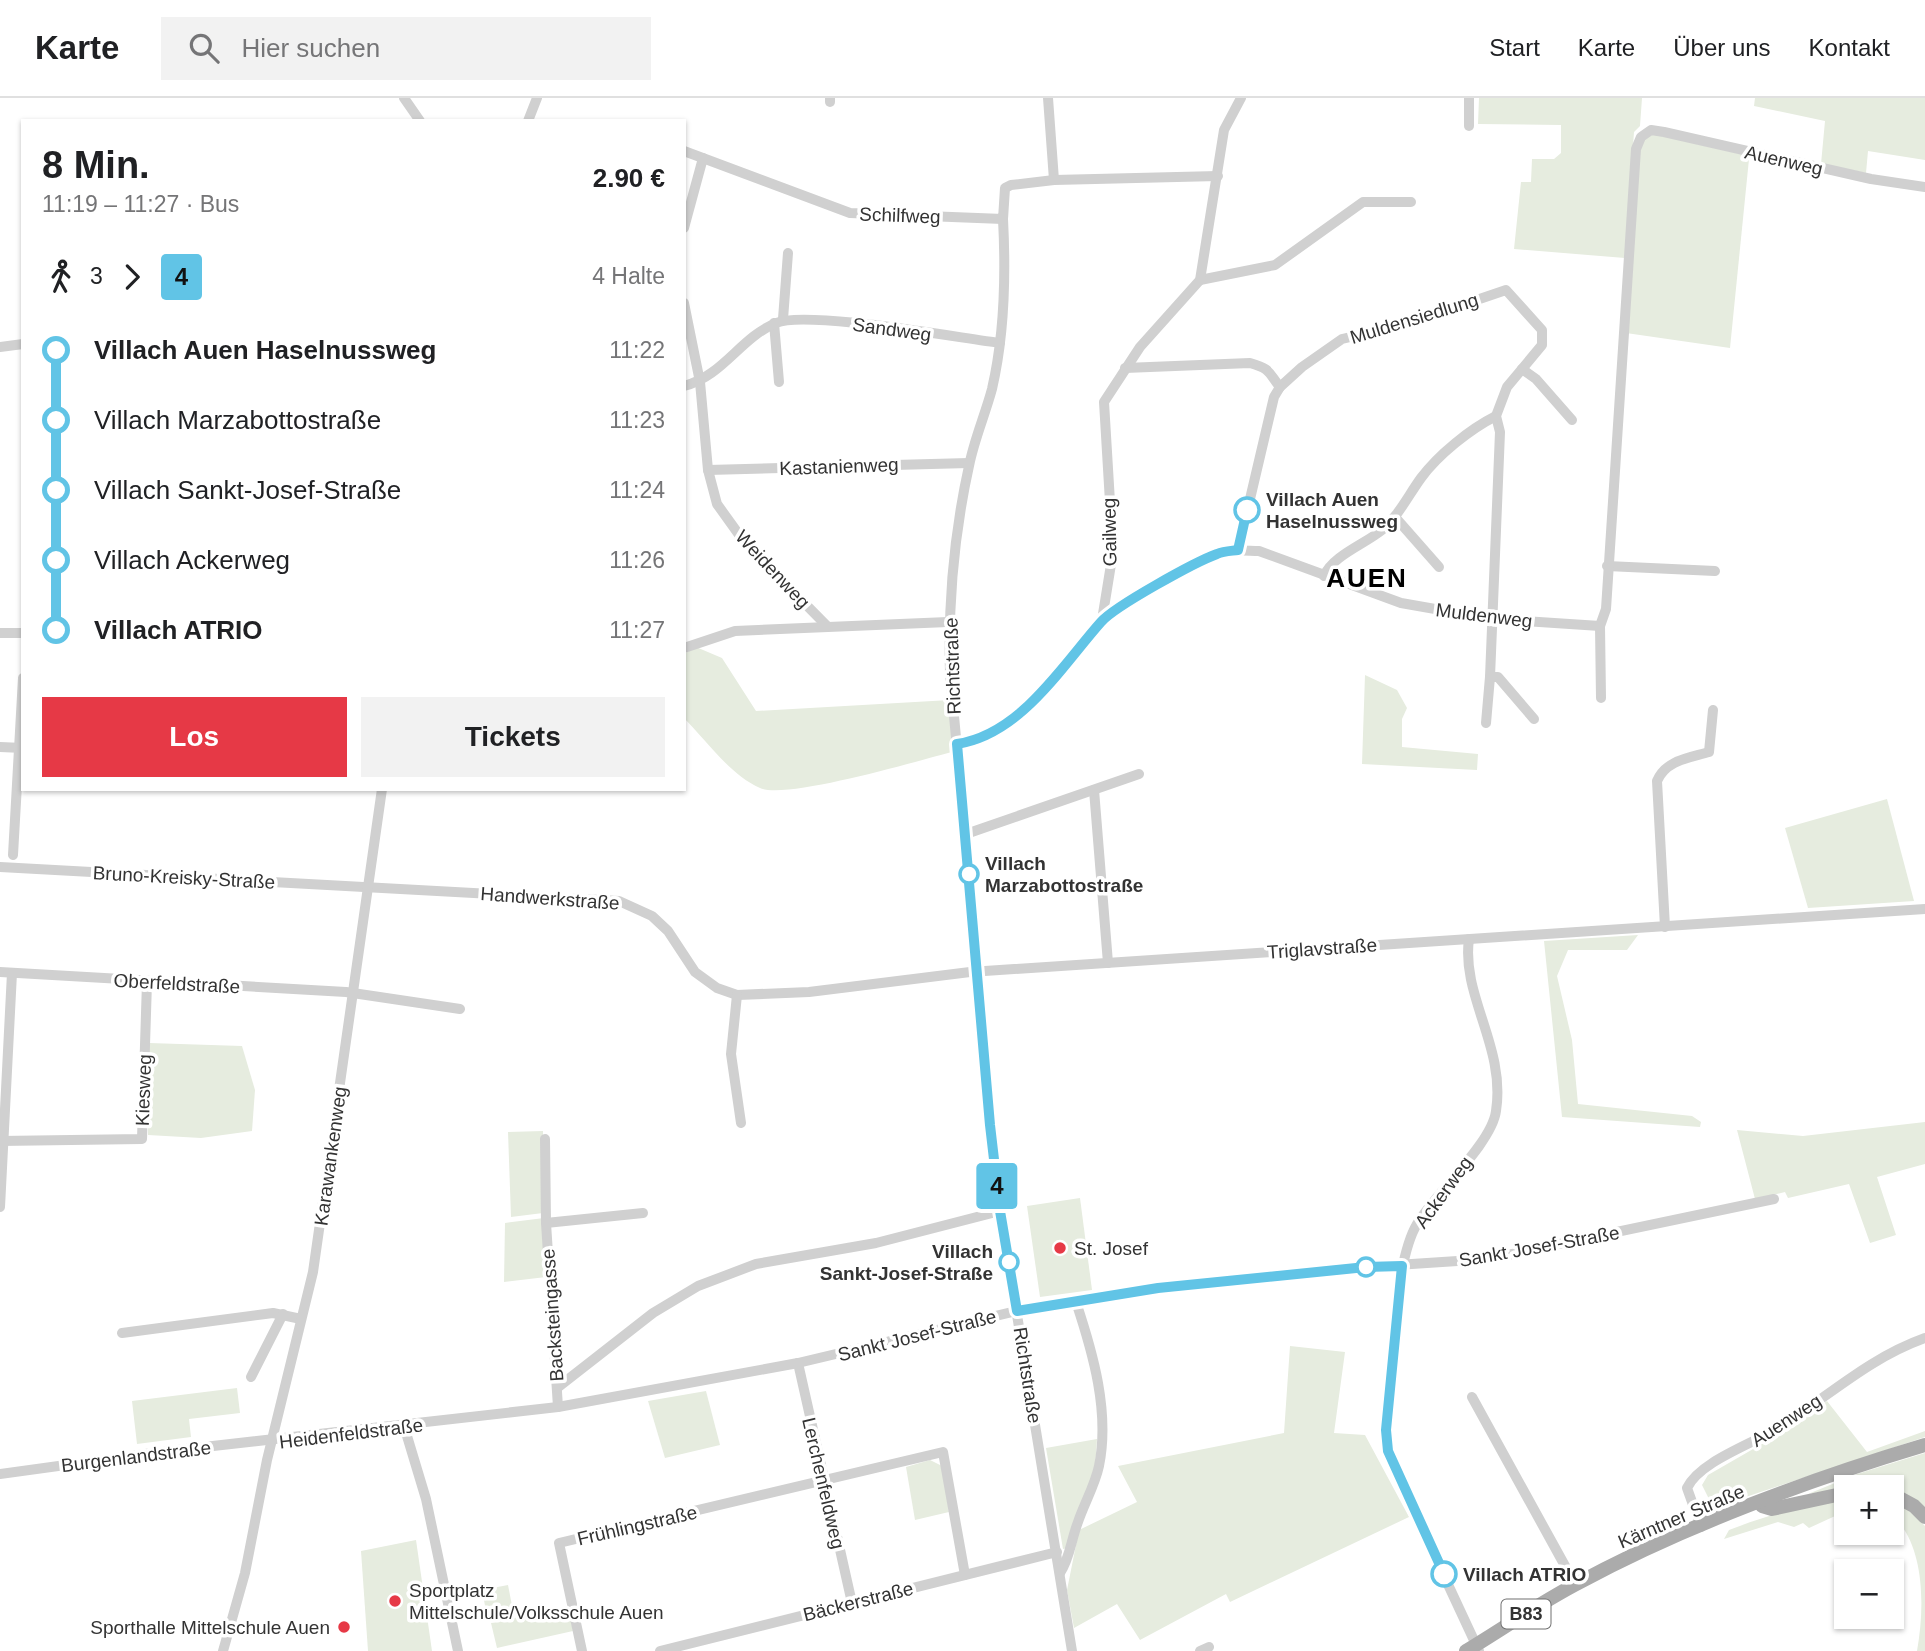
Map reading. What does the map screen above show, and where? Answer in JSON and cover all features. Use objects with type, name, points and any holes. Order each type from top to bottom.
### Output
[{"type":"main road","name":"Kärntner Straße","points":[[1474,1649],[1575,1584],[1701,1527],[1925,1445]]},
{"type":"main road","points":[[1757,1505],[1772,1509],[1834,1496]]},
{"type":"main road","points":[[1904,1501],[1925,1517]]},
{"type":"street","points":[[404,98],[419,119]]},
{"type":"street","points":[[529,119],[537,98]]},
{"type":"street","points":[[1048,98],[1054,180]]},
{"type":"street","points":[[1241,98],[1224,130],[1200,280],[1275,265],[1363,202],[1411,202]]},
{"type":"street","points":[[1469,98],[1469,126]]},
{"type":"street","name":"Auenweg","points":[[1608,566],[1636,149],[1645,133],[1664,132],[1871,179],[1925,187]]},
{"type":"street","name":"Schilfweg","points":[[686,153],[850,213],[1003,219]]},
{"type":"street","points":[[686,220],[702,158]]},
{"type":"street","points":[[1003,219],[1005,188],[1011,185],[1054,180],[1217,176]]},
{"type":"street","name":"Richtstraße","points":[[1003,219],[1006,278],[1000,343],[992,388],[969,463],[956,532],[948,622],[1000,1211],[1072,1651]]},
{"type":"street","points":[[779,382],[779,321],[788,253]]},
{"type":"street","name":"Gailweg","points":[[1102,620],[1113,552],[1104,402],[1125,368],[1165,316],[1200,280]]},
{"type":"street","name":"Muldensiedlung","points":[[1280,387],[1302,367],[1342,339],[1406,324],[1506,290],[1542,330],[1542,345],[1507,387],[1496,416],[1500,432],[1490,677]]},
{"type":"street","name":"Weidenweg","points":[[686,313],[700,382],[708,470],[717,504],[745,543],[827,626]]},
{"type":"street","name":"Sandweg","points":[[779,321],[827,320],[1000,343]]},
{"type":"street","points":[[686,386],[700,382],[717,371],[762,329],[779,321]]},
{"type":"street","points":[[0,346],[21,344]]},
{"type":"street","points":[[1125,368],[1250,363],[1267,368],[1280,387],[1274,397],[1238,550]]},
{"type":"street","points":[[1522,369],[1536,379],[1572,420]]},
{"type":"street","points":[[1324,576],[1328,566],[1365,542],[1395,517],[1429,469],[1483,422],[1496,416]]},
{"type":"street","name":"Kastanienweg","points":[[708,470],[969,463]]},
{"type":"street","points":[[1395,517],[1439,567]]},
{"type":"street","name":"Muldenweg","points":[[1102,620],[1169,579],[1219,553],[1238,550],[1259,551],[1401,603],[1492,619],[1600,626]]},
{"type":"street","points":[[1601,698],[1600,626],[1606,609],[1608,566],[1715,571]]},
{"type":"street","points":[[957,744],[967,742],[1012,720],[1062,668],[1102,620]]},
{"type":"street","points":[[686,647],[735,631],[948,622]]},
{"type":"street","points":[[0,633],[21,633]]},
{"type":"street","points":[[1486,723],[1490,677],[1498,677],[1534,719]]},
{"type":"street","points":[[1665,926],[1657,781],[1665,768],[1674,762],[1709,752],[1713,710]]},
{"type":"street","points":[[13,855],[21,725]]},
{"type":"street","points":[[0,747],[20,748]]},
{"type":"street","points":[[966,834],[1139,774]]},
{"type":"street","points":[[1094,790],[1108,963]]},
{"type":"street","name":"Karawankenweg","points":[[272,1440],[313,1272],[382,791]]},
{"type":"street","name":"Bruno-Kreisky-Straße","points":[[0,867],[368,888]]},
{"type":"street","name":"Handwerkstraße","points":[[368,888],[619,901],[652,916],[668,931],[695,972],[717,988],[737,995],[809,992],[978,972]]},
{"type":"street","name":"Triglavstraße","points":[[978,972],[1925,909]]},
{"type":"street","name":"Ackerweg","points":[[1469,939],[1466,962],[1494,1051],[1499,1086],[1496,1115],[1481,1142],[1416,1226],[1402,1266],[1386,1430],[1388,1451],[1474,1649]]},
{"type":"street","points":[[0,1207],[6,973]]},
{"type":"street","name":"Oberfeldstraße","points":[[6,973],[354,992]]},
{"type":"street","name":"Kiesweg","points":[[1,1141],[142,1139],[147,982]]},
{"type":"street","points":[[354,992],[460,1009]]},
{"type":"street","points":[[737,995],[731,1054],[741,1123]]},
{"type":"street","name":"Backsteingasse","points":[[545,1139],[546,1223],[558,1407]]},
{"type":"street","name":"Sankt Josef-Straße","points":[[558,1407],[798,1363],[1017,1311],[1158,1288],[1366,1267],[1488,1259],[1774,1199]]},
{"type":"street","points":[[557,1388],[653,1313],[698,1286],[756,1264],[876,1243],[1000,1211]]},
{"type":"street","name":"Backsteingasse","points":[[546,1223],[643,1213]]},
{"type":"street","name":"Richtstraße","points":[[1060,1573],[1067,1563],[1076,1526],[1098,1469],[1101,1451],[1102,1426],[1093,1352],[1076,1302]]},
{"type":"street","points":[[122,1333],[283,1314],[301,1319]]},
{"type":"street","points":[[251,1377],[283,1314]]},
{"type":"street","name":"Auenweg","points":[[1701,1527],[1687,1488],[1701,1471],[1778,1428],[1875,1360],[1925,1338]]},
{"type":"street","name":"Lerchenfeldweg","points":[[798,1363],[852,1603]]},
{"type":"street","points":[[1472,1398],[1575,1584]]},
{"type":"street","name":"Heidenfeldstraße","points":[[223,1651],[245,1573],[272,1440],[558,1407]]},
{"type":"street","points":[[404,1426],[426,1499],[458,1651]]},
{"type":"street","name":"Burgenlandstraße","points":[[0,1474],[272,1440]]},
{"type":"street","points":[[823,1482],[944,1452],[965,1575]]},
{"type":"street","name":"Frühlingstraße","points":[[582,1651],[559,1543],[823,1482]]},
{"type":"street","name":"Bäckerstraße","points":[[660,1651],[1057,1552]]},
{"type":"shaded area","points":[[1479,98],[1642,98],[1640,126],[1634,132],[1625,258],[1514,249],[1521,182],[1531,182],[1532,159],[1554,159],[1561,153],[1561,125],[1478,124]]},
{"type":"shaded area","points":[[1755,98],[1925,98],[1925,160],[1868,151],[1866,173],[1821,164],[1825,121],[1754,106]]},
{"type":"shaded area","points":[[1653,134],[1745,155],[1749,159],[1730,348],[1626,333],[1639,154],[1643,140]]},
{"type":"shaded area","points":[[696,647],[722,658],[756,711],[950,700],[956,751],[824,784],[797,789],[760,788],[729,766],[686,720],[686,653]]},
{"type":"shaded area","points":[[1365,675],[1397,690],[1407,708],[1402,719],[1402,747],[1478,754],[1477,770],[1362,764]]},
{"type":"shaded area","points":[[1887,799],[1914,901],[1808,908],[1785,828]]},
{"type":"shaded area","points":[[1638,935],[1627,950],[1568,950],[1557,976],[1572,1040],[1578,1104],[1692,1116],[1701,1122],[1700,1127],[1562,1117],[1544,941]]},
{"type":"shaded area","points":[[149,1043],[242,1046],[255,1090],[252,1131],[201,1138],[148,1135]]},
{"type":"shaded area","points":[[1925,1122],[1925,1164],[1877,1177],[1896,1235],[1870,1243],[1849,1184],[1788,1198],[1785,1192],[1755,1199],[1737,1130],[1803,1136]]},
{"type":"shaded area","points":[[543,1131],[543,1213],[511,1217],[508,1132]]},
{"type":"shaded area","name":"St. Josef","points":[[1080,1198],[1092,1290],[1040,1297],[1027,1206]]},
{"type":"shaded area","points":[[544,1218],[546,1277],[504,1282],[505,1223]]},
{"type":"shaded area","points":[[1290,1346],[1345,1352],[1334,1433],[1365,1435],[1409,1517],[1230,1602],[1226,1594],[1140,1640],[1117,1604],[1074,1628],[1067,1590],[1079,1530],[1137,1502],[1118,1466],[1284,1433]]},
{"type":"shaded area","points":[[237,1388],[240,1413],[189,1419],[191,1437],[137,1444],[132,1401]]},
{"type":"shaded area","points":[[706,1391],[720,1445],[665,1458],[648,1401]]},
{"type":"shaded area","points":[[1827,1401],[1867,1452],[1925,1431],[1925,1437],[1722,1505],[1710,1501],[1702,1485],[1708,1475],[1774,1437]]},
{"type":"shaded area","points":[[1097,1439],[1095,1470],[1068,1548],[1063,1549],[1046,1448]]},
{"type":"shaded area","points":[[1925,1453],[1925,1512],[1904,1497],[1904,1475],[1855,1475]]},
{"type":"shaded area","points":[[930,1460],[942,1466],[949,1512],[915,1520],[906,1467]]},
{"type":"shaded area","points":[[1834,1483],[1834,1490],[1808,1494]]},
{"type":"shaded area","points":[[1834,1499],[1834,1517],[1809,1528],[1803,1523],[1794,1527],[1778,1522],[1724,1539],[1729,1530]]},
{"type":"shaded area","points":[[1904,1506],[1925,1526],[1925,1651],[1917,1651],[1921,1615],[1920,1577],[1911,1543],[1904,1530]]},
{"type":"shaded area","name":"Sportplatz Mittelschule/Volksschule Auen","points":[[416,1540],[432,1651],[368,1651],[361,1551]]},
{"type":"shaded area","points":[[508,1585],[514,1616],[488,1621],[482,1590]]},
{"type":"shaded area","points":[[568,1606],[573,1631],[497,1648],[491,1623]]},
{"type":"bus line","name":"4","points":[[1247,510],[1238,550],[1219,553],[1169,579],[1102,620],[1062,668],[1012,720],[967,742],[957,744],[990,1125],[1000,1211],[1017,1311],[1158,1288],[1366,1267],[1402,1266],[1386,1430],[1388,1451],[1396,1475],[1444,1574]]},
{"type":"place","name":"Villach Auen Haselnussweg","points":[[1247,510]]},
{"type":"place","name":"Villach Marzabottostraße","points":[[969,874]]},
{"type":"place","name":"St. Josef","points":[[1060,1248]]},
{"type":"place","name":"Villach Sankt-Josef-Straße","points":[[1009,1262]]},
{"type":"place","name":"Villach ATRIO","points":[[1444,1574]]},
{"type":"place","name":"Sportplatz Mittelschule/Volksschule Auen","points":[[395,1601]]},
{"type":"place","name":"Sporthalle Mittelschule Auen","points":[[344,1627]]},
{"type":"district","name":"AUEN","points":[[1367,578]]}]
